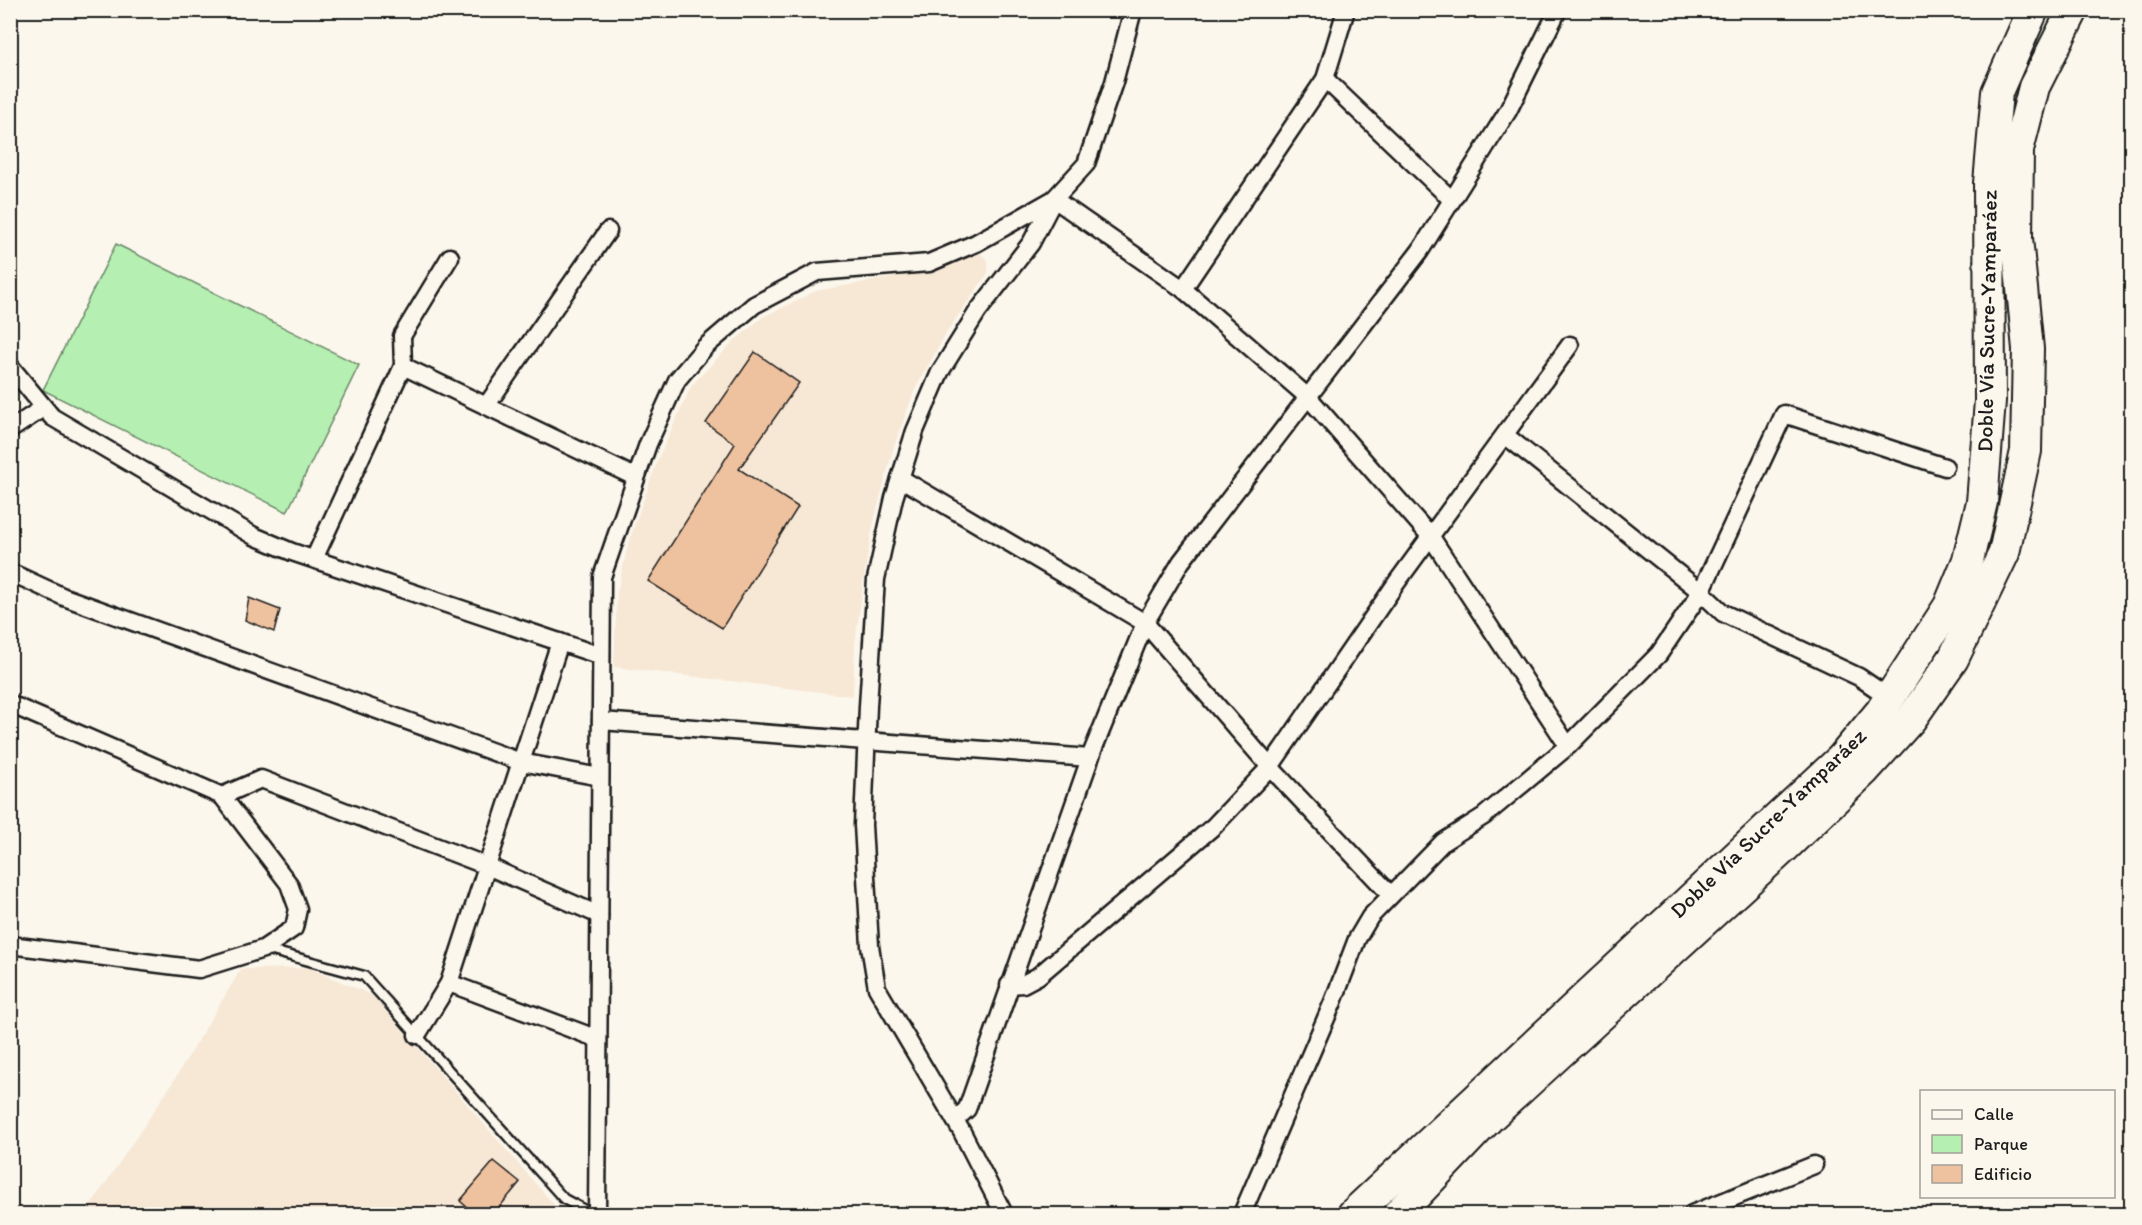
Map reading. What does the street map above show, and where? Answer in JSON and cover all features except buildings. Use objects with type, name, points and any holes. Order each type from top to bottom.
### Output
[{"type":"highway","name":"Doble Vía Sucre-Yamparáez","points":[[1353,1215],[1840,759],[1890,698],[1948,606],[1968,560],[1982,502],[1990,401],[1989,183],[1997,92],[2032,10]]},
{"type":"highway","name":"Doble Vía Sucre-Yamparáez","points":[[1398,1215],[1490,1117],[1776,856],[1864,771],[1911,719],[1953,659],[2004,553],[2026,451],[2028,349],[2017,238],[2018,150],[2034,87],[2073,10]]},
{"type":"street","points":[[1004,1215],[955,1120],[877,988],[870,946],[863,825],[876,579],[900,478],[915,431],[940,372],[978,311],[1031,243],[1054,199],[1086,164],[1114,82],[1133,10]]},
{"type":"street","points":[[1183,289],[1325,79],[1346,10]]},
{"type":"street","points":[[955,1120],[967,1109],[1090,758],[1145,623],[1181,562],[1310,398],[1420,250],[1508,111],[1558,10]]},
{"type":"street","points":[[1325,79],[1452,200]]},
{"type":"street","points":[[1054,199],[1183,289],[1310,398],[1431,537],[1568,746]]},
{"type":"street","points":[[597,1215],[602,577],[635,477],[677,380],[705,347],[754,306],[817,272],[928,263],[976,243],[1054,199]]},
{"type":"street","points":[[486,406],[608,231]]},
{"type":"street","points":[[314,559],[403,366],[402,336],[450,257]]},
{"type":"street","points":[[1009,985],[1023,984],[1038,976],[1214,826],[1270,767],[1431,537],[1570,345]]},
{"type":"street","points":[[10,366],[52,417],[254,536],[314,559],[602,656]]},
{"type":"street","points":[[403,366],[635,477]]},
{"type":"street","points":[[10,430],[44,408]]},
{"type":"street","points":[[1242,1215],[1333,1002],[1357,939],[1370,917],[1443,842],[1484,816],[1568,746],[1659,654],[1701,592],[1784,414],[1945,467]]},
{"type":"street","points":[[1505,435],[1701,592],[1723,613],[1859,677],[1890,698]]},
{"type":"street","points":[[900,478],[1145,623],[1270,767],[1390,894]]},
{"type":"street","points":[[10,572],[64,597],[521,762],[600,777]]},
{"type":"street","points":[[417,1035],[449,983],[561,642]]},
{"type":"street","points":[[10,704],[222,796],[236,811],[289,884],[298,909],[294,928],[263,949],[199,969],[10,945]]},
{"type":"street","points":[[601,721],[1090,758]]},
{"type":"street","points":[[222,796],[261,779],[487,866],[599,915]]},
{"type":"street","points":[[449,983],[598,1039]]},
{"type":"street","points":[[1692,1215],[1763,1188],[1814,1165]]},
{"type":"lane","points":[[263,949],[364,976],[564,1199],[592,1215]]},
{"type":"shaded area","points":[[979,253],[988,260],[988,273],[948,330],[915,389],[894,446],[873,524],[865,570],[855,643],[853,696],[614,667],[617,593],[629,541],[658,459],[692,385],[733,342],[763,317],[816,291],[923,272]]},
{"type":"shaded area","points":[[309,968],[372,995],[555,1206],[551,1214],[85,1214],[170,1087],[241,969]]},
{"type":"green space","points":[[116,244],[359,365],[287,512],[43,390]]}]
